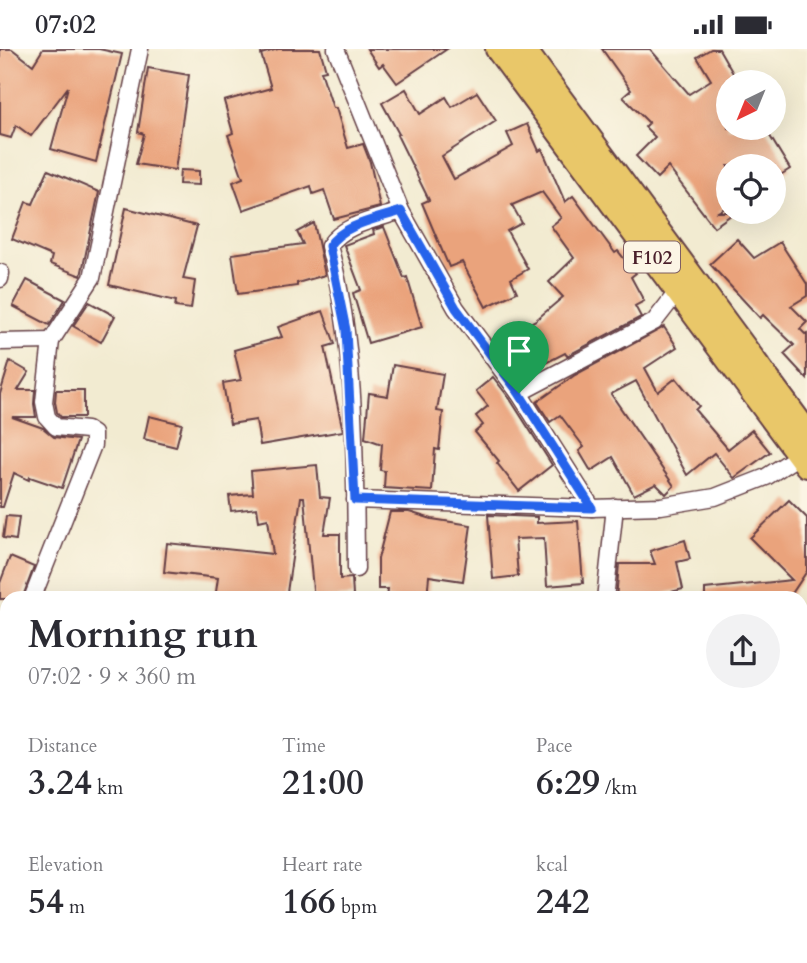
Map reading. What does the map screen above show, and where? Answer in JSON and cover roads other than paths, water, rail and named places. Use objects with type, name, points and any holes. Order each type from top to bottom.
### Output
[{"type":"main road","name":"F102","points":[[498,49],[678,291],[805,451]]},
{"type":"main road","name":"F102","points":[[523,49],[805,451]]},
{"type":"street","points":[[35,591],[93,445],[93,434],[87,430],[56,427],[47,417],[44,402],[51,341],[92,278],[140,49]]},
{"type":"street","points":[[336,49],[401,211],[456,308],[519,393],[592,508]]},
{"type":"street","points":[[356,569],[346,330],[329,246],[334,238],[352,228],[401,211]]},
{"type":"street","points":[[519,393],[654,322],[678,291]]},
{"type":"street","points":[[0,342],[51,341]]},
{"type":"street","points":[[355,500],[592,508],[661,506],[715,497],[766,477],[805,451]]},
{"type":"street","points":[[606,591],[615,507]]}]
